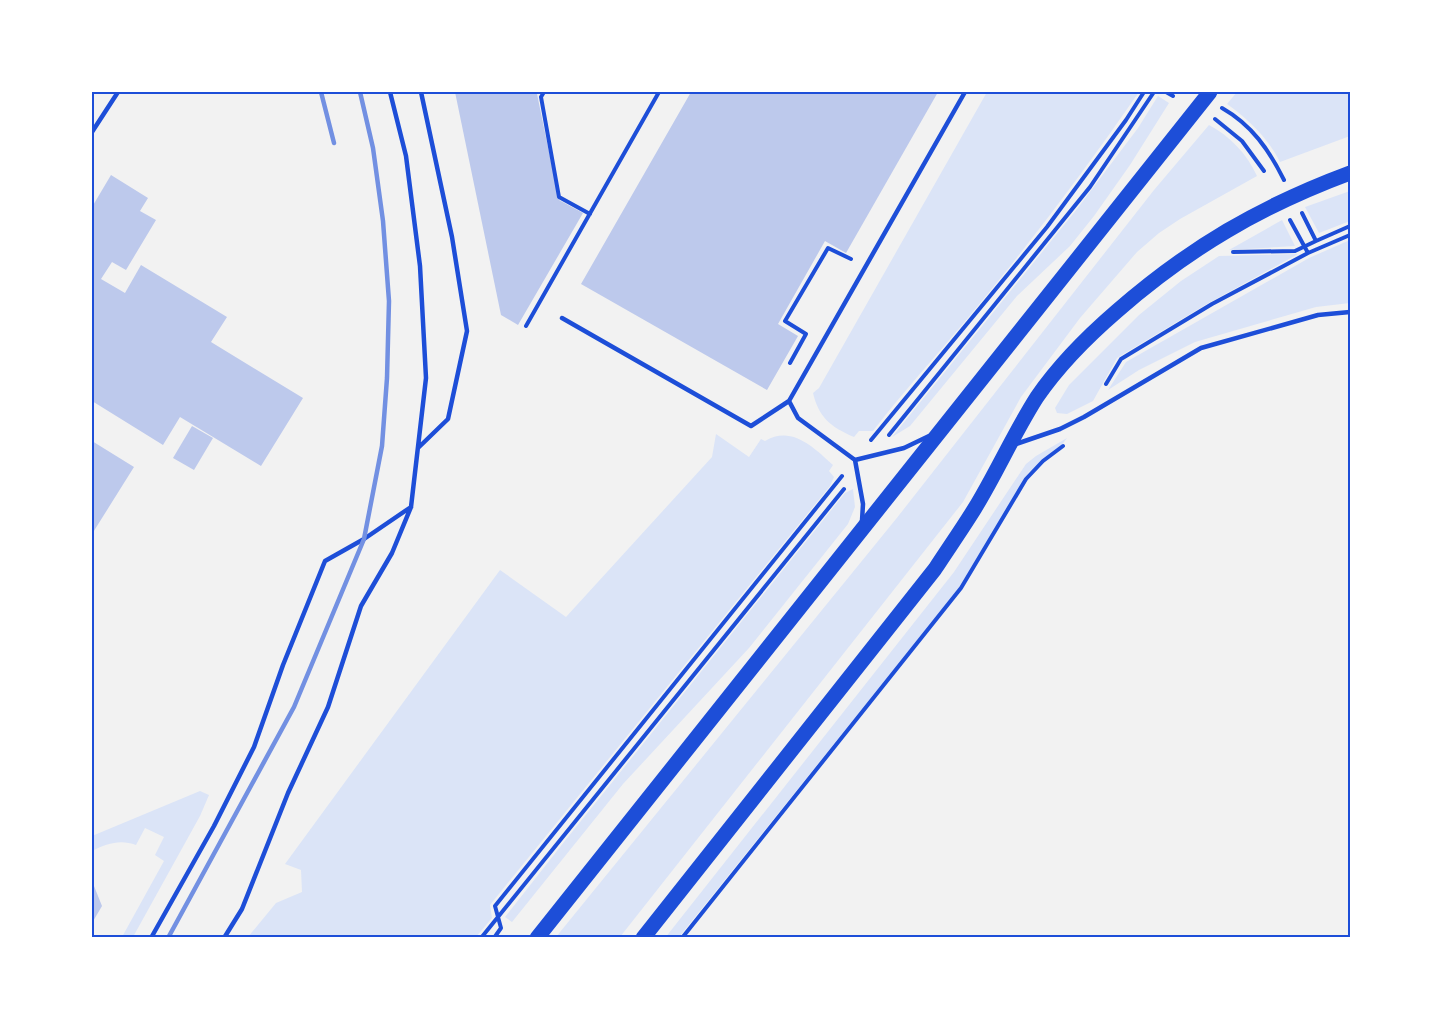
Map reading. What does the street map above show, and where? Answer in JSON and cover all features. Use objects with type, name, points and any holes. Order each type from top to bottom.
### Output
[{"type":"main road","points":[[537,938],[1210,92]]},
{"type":"main road","points":[[643,938],[935,569],[975,508],[1038,396],[1069,357],[1154,279],[1220,233],[1280,201],[1350,173]]},
{"type":"lane","points":[[92,132],[118,92]]},
{"type":"lane","points":[[224,938],[242,909],[288,793],[328,707],[361,606],[392,553],[411,507],[426,378],[420,266],[406,156],[390,92]]},
{"type":"lane","points":[[418,448],[448,419],[467,331],[452,237],[421,92]]},
{"type":"lane","points":[[562,318],[751,426],[789,401],[965,92]]},
{"type":"lane","points":[[1008,447],[1060,429],[1084,417],[1201,348],[1318,315],[1350,312]]},
{"type":"lane","points":[[789,401],[798,418],[855,460],[863,504],[860,531]]},
{"type":"lane","points":[[855,460],[904,448],[946,424]]},
{"type":"lane","points":[[151,938],[214,826],[254,747],[282,665],[325,561],[364,539],[411,507]]},
{"type":"path","points":[[544,92],[541,97],[559,197],[590,214]]},
{"type":"path","points":[[526,326],[659,92]]},
{"type":"path","points":[[494,938],[501,928],[495,906],[1047,226],[1126,120],[1144,92]]},
{"type":"path","points":[[871,456],[1090,187],[1154,92]]},
{"type":"path","points":[[1166,92],[1173,96]]},
{"type":"path","points":[[1224,109],[1255,133],[1277,166]]},
{"type":"path","points":[[1215,119],[1242,141],[1264,171]]},
{"type":"path","points":[[1301,211],[1316,241]]},
{"type":"path","points":[[1289,217],[1308,253]]},
{"type":"path","points":[[1225,252],[1295,251],[1350,226]]},
{"type":"path","points":[[1106,386],[1120,359],[1212,304],[1308,253],[1350,235]]},
{"type":"path","points":[[786,370],[806,334],[785,321],[828,248],[850,260],[856,250]]},
{"type":"path","points":[[682,938],[961,588],[1026,479],[1043,461],[1066,443],[1084,417]]},
{"type":"path","points":[[481,938],[858,472]]},
{"type":"shaded area","points":[[987,92],[1139,92],[1056,207],[967,319],[873,431],[859,431],[854,437],[827,421],[813,393],[819,388]]},
{"type":"shaded area","points":[[1237,92],[1350,92],[1350,136],[1280,162],[1270,145],[1257,130],[1227,104]]},
{"type":"shaded area","points":[[1158,96],[1169,103],[1094,216],[1070,246],[1017,296],[910,426],[892,437],[1077,209],[1138,128]]},
{"type":"shaded area","points":[[1209,125],[1237,146],[1257,176],[1159,233],[1137,252],[1080,318],[1021,397],[963,502],[620,937],[556,937],[896,519],[1154,190]]},
{"type":"shaded area","points":[[1350,191],[1350,221],[1319,233],[1305,207]]},
{"type":"shaded area","points":[[1282,220],[1295,246],[1229,250]]},
{"type":"shaded area","points":[[1350,240],[1350,303],[1316,307],[1195,342],[1139,370],[1108,390],[1126,362],[1309,258]]},
{"type":"shaded area","points":[[1298,254],[1207,304],[1117,358],[1093,401],[1067,414],[1057,413],[1055,408],[1069,385],[1139,315],[1181,281],[1219,256]]},
{"type":"shaded area","points":[[716,434],[749,457],[761,439],[765,441],[775,437],[793,437],[810,446],[833,465],[829,471],[834,477],[830,486],[490,905],[492,918],[476,937],[248,937],[276,903],[302,892],[301,870],[285,864],[500,570],[566,617],[712,457]]},
{"type":"shaded area","points":[[1067,438],[1061,446],[1029,472],[958,589],[679,937],[665,938],[954,572],[1026,464]]},
{"type":"shaded area","points":[[853,489],[855,507],[848,524],[749,648],[623,784],[512,922],[505,917],[845,493]]},
{"type":"shaded area","points":[[200,791],[209,795],[200,816],[133,937],[122,937],[164,861],[155,855],[164,837],[145,828],[136,845],[124,842],[113,843],[92,851],[92,836]]},
{"type":"building","points":[[455,92],[538,92],[559,200],[583,213],[518,325],[501,315]]},
{"type":"building","points":[[691,92],[938,92],[846,253],[825,241],[778,324],[798,336],[767,390],[581,284]]},
{"type":"building","points":[[111,175],[148,198],[140,211],[156,220],[126,270],[112,262],[101,279],[125,293],[141,265],[227,317],[211,342],[303,398],[261,466],[180,417],[163,445],[92,401],[92,207]]},
{"type":"building","points":[[192,426],[213,438],[194,470],[173,458]]},
{"type":"building","points":[[92,441],[134,467],[92,534]]},
{"type":"building","points":[[92,881],[102,906],[92,923]]},
{"type":"railway","points":[[321,92],[334,143]]},
{"type":"railway","points":[[168,938],[294,707],[364,539],[382,446],[389,301],[383,221],[373,148],[360,92]]}]
